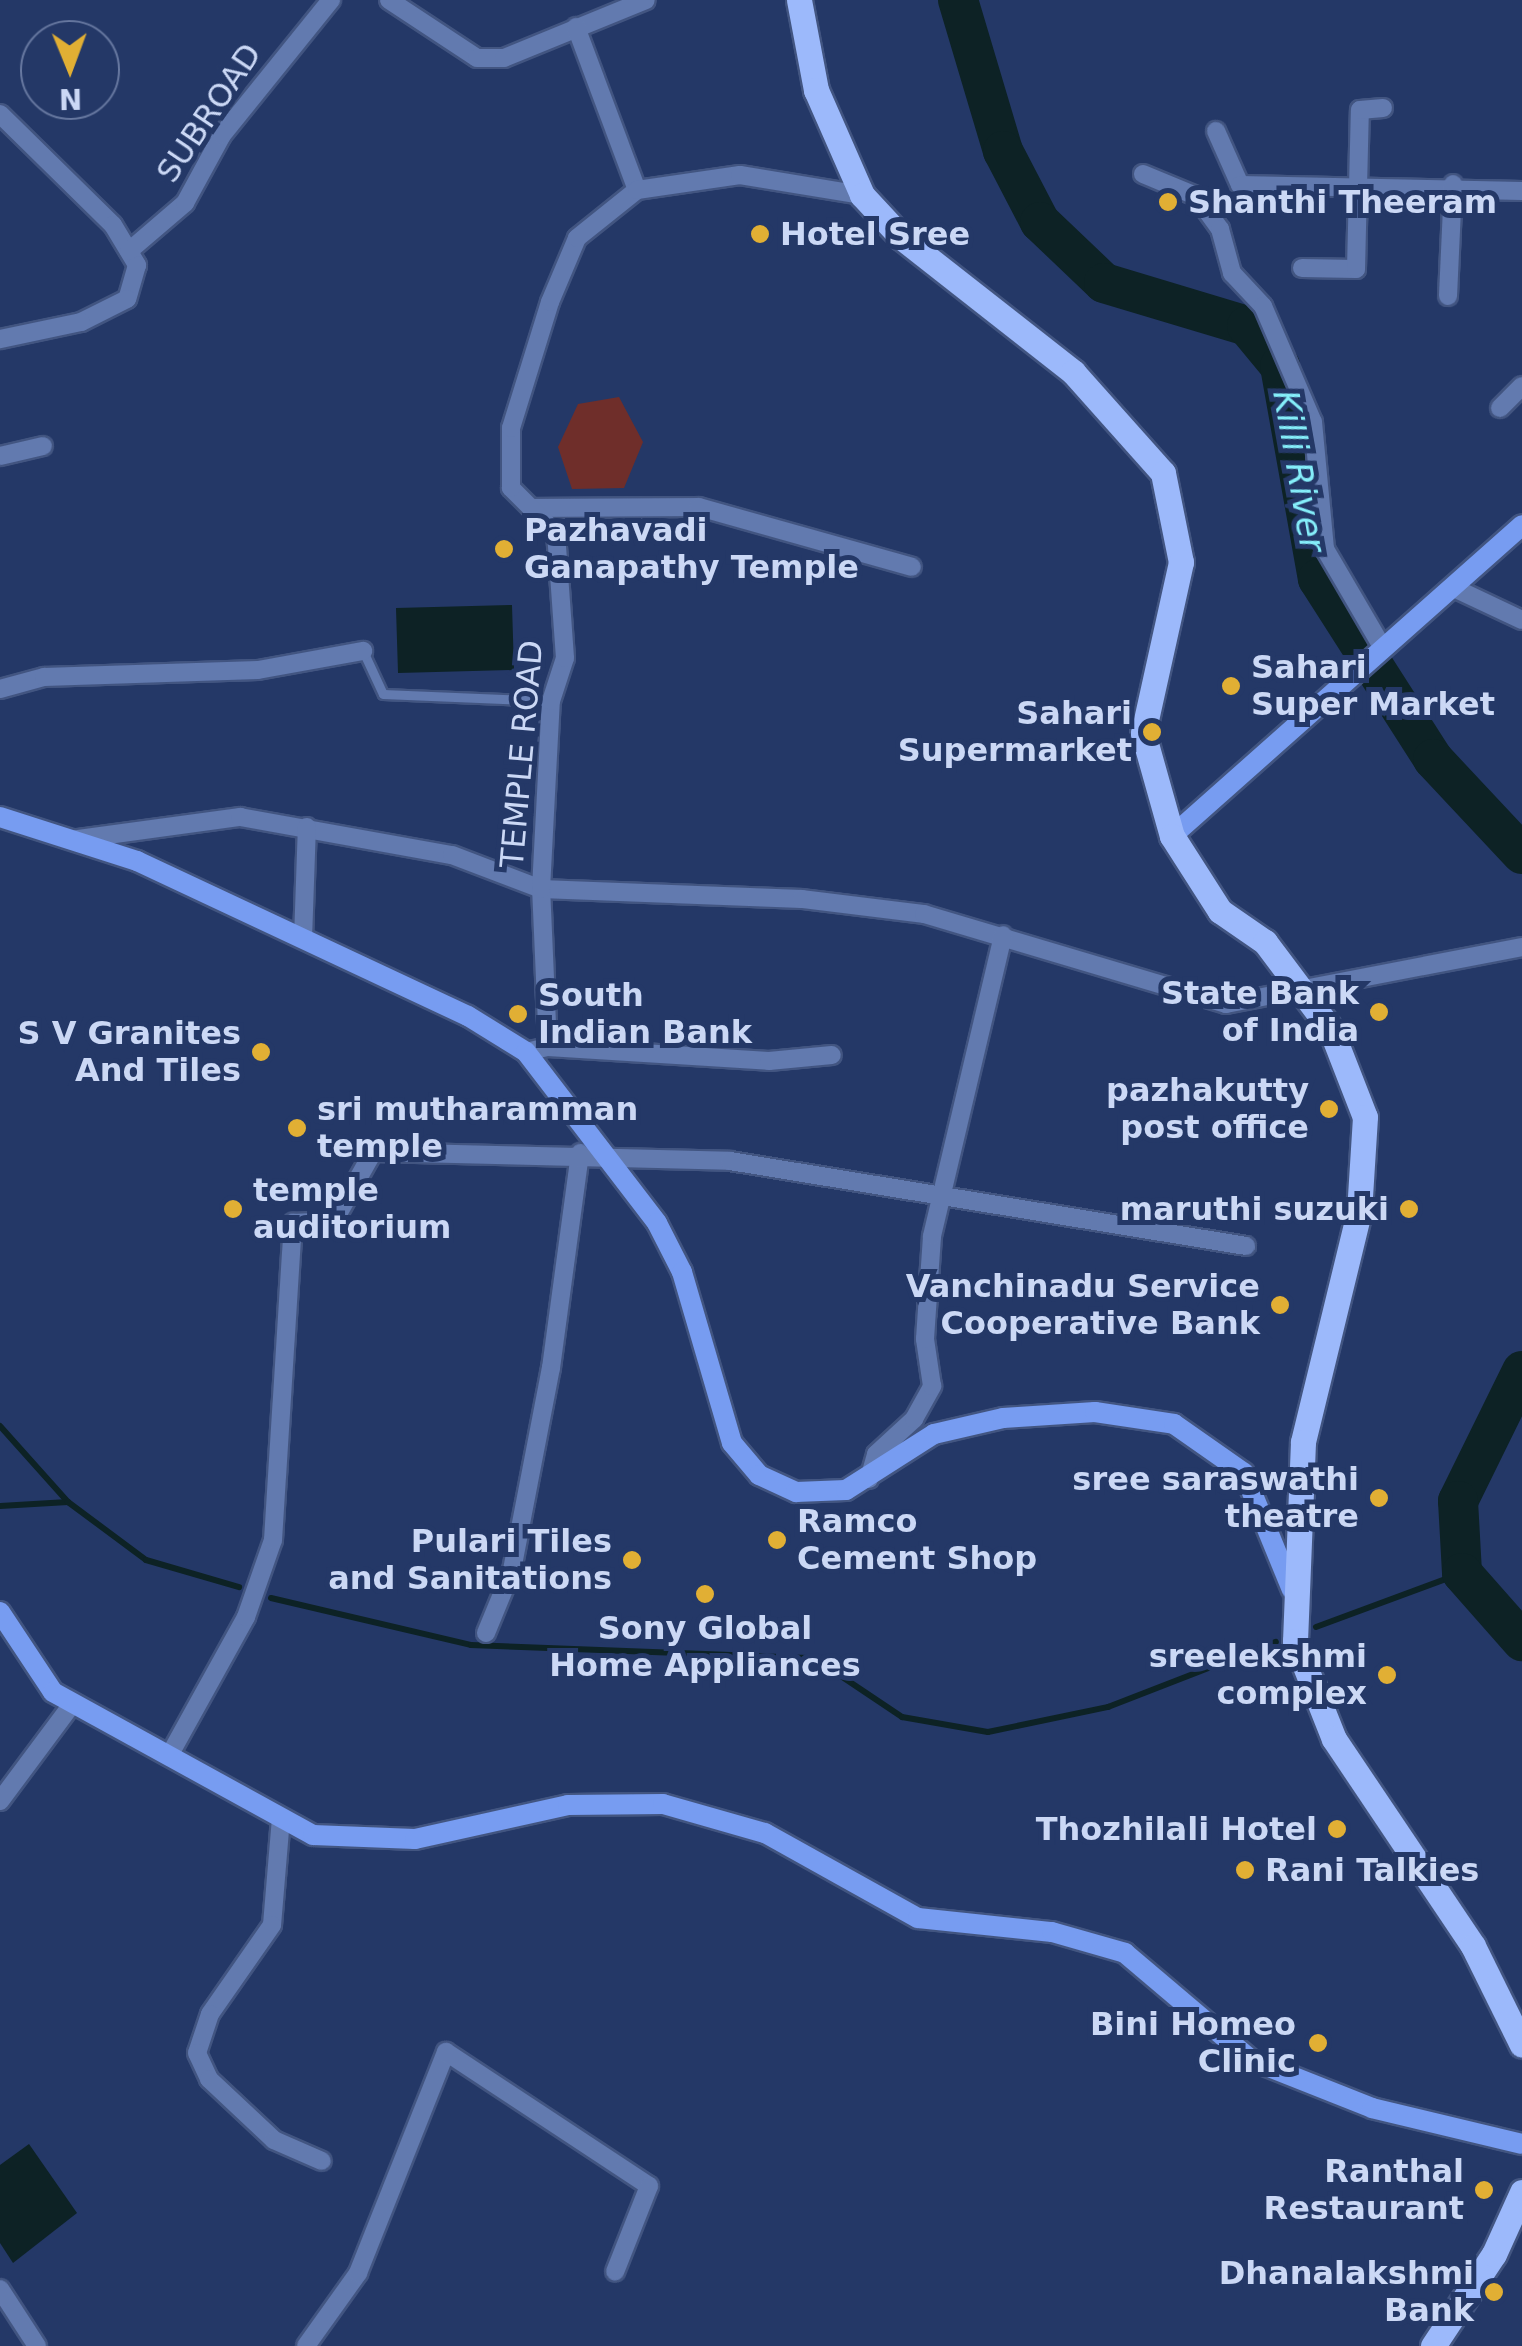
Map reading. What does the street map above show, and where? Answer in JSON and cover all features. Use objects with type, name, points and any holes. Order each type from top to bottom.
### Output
[{"type":"main road","points":[[799,0],[816,90],[862,194],[901,237],[1073,372],[1163,473],[1182,562],[1143,733],[1172,836],[1220,911],[1265,942],[1301,989],[1350,1069],[1366,1117],[1366,1162],[1315,1372],[1292,1590],[1295,1640],[1334,1738],[1473,1946],[1522,2045]]},
{"type":"main road","points":[[1172,836],[1317,710],[1381,645],[1522,525]]},
{"type":"main road","points":[[0,817],[70,840],[303,939],[526,1052],[603,1153],[682,1272],[732,1443],[759,1475],[796,1492],[868,1479],[934,1434],[1003,1418],[1095,1412],[1174,1424],[1244,1472],[1292,1590]]},
{"type":"main road","points":[[0,1612],[53,1692],[313,1835],[415,1839],[568,1805],[663,1804],[765,1833],[918,1918],[1052,1932],[1125,1952],[1251,2060],[1372,2108],[1522,2144]]},
{"type":"main road","points":[[1433,2346],[1494,2254],[1522,2192]]},
{"type":"street","name":"SUBROAD","points":[[136,248],[206,176],[222,135],[331,0]]},
{"type":"street","points":[[389,0],[477,58],[504,58],[646,0]]},
{"type":"street","points":[[576,28],[637,190],[740,175],[862,194]]},
{"type":"street","points":[[1302,268],[1356,269],[1360,110],[1383,108]]},
{"type":"street","points":[[0,114],[136,248],[150,274]]},
{"type":"street","points":[[1216,132],[1240,185],[1453,184],[1522,190]]},
{"type":"street","points":[[1143,174],[1196,196],[1220,229],[1232,273],[1264,306],[1313,422],[1326,548],[1381,645]]},
{"type":"street","points":[[1448,296],[1453,184]]},
{"type":"street","name":"TEMPLE ROAD","points":[[548,1048],[541,889],[551,701],[565,658],[556,532],[512,488],[511,428],[550,302],[577,238],[637,190]]},
{"type":"street","points":[[0,338],[81,322],[127,298],[137,264],[136,248]]},
{"type":"street","points":[[1500,408],[1522,386]]},
{"type":"street","points":[[0,456],[43,446]]},
{"type":"street","points":[[531,508],[699,507],[912,568]]},
{"type":"street","points":[[1452,587],[1522,620]]},
{"type":"street","points":[[0,689],[44,677],[258,670],[363,651]]},
{"type":"street","points":[[70,840],[240,818],[307,827],[452,855],[541,889],[802,899],[1002,935],[1226,1004],[1518,947]]},
{"type":"street","points":[[303,939],[307,827]]},
{"type":"street","points":[[868,1479],[876,1454],[914,1419],[932,1386],[927,1280],[942,1196],[1002,935]]},
{"type":"street","points":[[526,1052],[548,1048],[769,1061],[832,1055]]},
{"type":"street","points":[[169,1756],[246,1617],[273,1540],[292,1223],[334,1221],[374,1152],[580,1152],[730,1161],[1246,1246]]},
{"type":"street","points":[[486,1633],[512,1570],[552,1368],[580,1152]]},
{"type":"street","points":[[0,1800],[72,1703]]},
{"type":"street","points":[[281,1818],[272,1925],[258,1956],[210,2014],[197,2053],[209,2079],[274,2140],[322,2161]]},
{"type":"street","points":[[306,2346],[358,2273],[446,2052],[649,2186],[615,2272]]},
{"type":"street","points":[[0,2290],[36,2346]]},
{"type":"lane","points":[[363,651],[383,694],[551,701]]},
{"type":"shaded area","points":[[619,397],[643,442],[624,488],[572,489],[558,447],[578,404]]},
{"type":"shaded area","points":[[512,605],[514,670],[398,673],[396,608]]},
{"type":"shaded area","points":[[29,2144],[77,2213],[13,2263],[0,2243],[0,2165]]},
{"type":"waterway","name":"Killi River","points":[[958,0],[1003,151],[1040,222],[1104,283],[1247,326],[1280,366],[1318,579],[1433,759],[1522,854]]},
{"type":"waterway","name":"Killi River","points":[[1522,1371],[1458,1501],[1462,1573],[1522,1641]]},
{"type":"waterway","points":[[0,1426],[68,1502]]},
{"type":"waterway","points":[[0,1506],[68,1502],[146,1560],[239,1587]]},
{"type":"waterway","points":[[1316,1627],[1462,1573]]},
{"type":"waterway","points":[[271,1598],[471,1645],[814,1658],[902,1717],[988,1732],[1108,1707],[1276,1642]]},
{"type":"place","name":"Shanthi Theeram","points":[[1168,202]]},
{"type":"place","name":"Hotel Sree","points":[[760,234]]},
{"type":"place","name":"Pazhavadi Ganapathy Temple","points":[[504,549]]},
{"type":"place","name":"Sahari Super Market","points":[[1231,686]]},
{"type":"place","name":"Sahari Supermarket","points":[[1152,732]]},
{"type":"place","name":"State Bank of India","points":[[1379,1012]]},
{"type":"place","name":"South Indian Bank","points":[[518,1014]]},
{"type":"place","name":"S V Granites And Tiles","points":[[261,1052]]},
{"type":"place","name":"pazhakutty post office","points":[[1329,1109]]},
{"type":"place","name":"sri mutharamman temple","points":[[297,1128]]},
{"type":"place","name":"temple auditorium","points":[[233,1209]]},
{"type":"place","name":"maruthi suzuki","points":[[1409,1209]]},
{"type":"place","name":"Vanchinadu Service Cooperative Bank","points":[[1280,1305]]},
{"type":"place","name":"sree saraswathi theatre","points":[[1379,1498]]},
{"type":"place","name":"Ramco Cement Shop","points":[[777,1540]]},
{"type":"place","name":"Pulari Tiles and Sanitations","points":[[632,1560]]},
{"type":"place","name":"Sony Global Home Appliances","points":[[705,1594]]},
{"type":"place","name":"sreelekshmi complex","points":[[1387,1675]]},
{"type":"place","name":"Thozhilali Hotel","points":[[1337,1829]]},
{"type":"place","name":"Rani Talkies","points":[[1245,1870]]},
{"type":"place","name":"Bini Homeo Clinic","points":[[1318,2043]]},
{"type":"place","name":"Ranthal Restaurant","points":[[1484,2190]]},
{"type":"place","name":"Dhanalakshmi Bank","points":[[1494,2292]]}]
